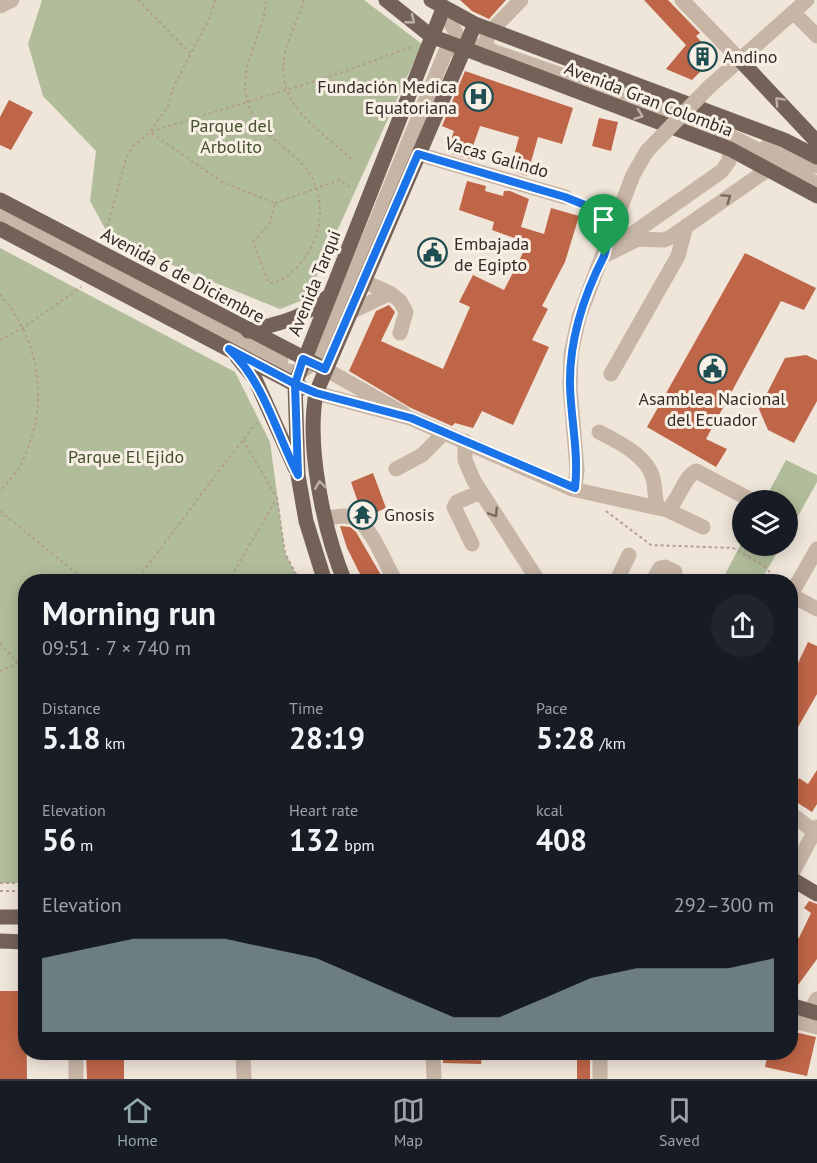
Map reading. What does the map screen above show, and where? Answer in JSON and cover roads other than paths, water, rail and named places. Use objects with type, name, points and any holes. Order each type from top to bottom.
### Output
[{"type":"main road","points":[[386,0],[457,38]]},
{"type":"main road","points":[[437,4],[457,38]]},
{"type":"main road","name":"Avenida Tarqui","points":[[307,370],[349,313],[418,154],[457,38],[437,4]]},
{"type":"main road","name":"Avenida Tarqui","points":[[323,574],[306,521],[298,475],[307,370],[332,293],[457,38]]},
{"type":"main road","name":"Avenida Gran Colombia","points":[[457,38],[487,45],[776,155],[817,196]]},
{"type":"main road","name":"Avenida Gran Colombia","points":[[457,38],[487,45],[730,149],[817,157]]},
{"type":"main road","points":[[740,60],[817,142]]},
{"type":"main road","name":"Avenida 6 de Diciembre","points":[[0,200],[248,331],[307,370],[316,393]]},
{"type":"main road","name":"Avenida 6 de Diciembre","points":[[0,229],[229,349],[307,370]]},
{"type":"main road","points":[[248,331],[284,323],[308,313],[332,293]]},
{"type":"main road","points":[[229,349],[245,364],[255,380],[298,475]]},
{"type":"main road","name":"Avenida Tarqui","points":[[307,370],[316,393],[313,409],[314,442],[325,519],[342,574]]},
{"type":"main road","points":[[798,883],[817,894]]},
{"type":"main road","points":[[0,917],[18,917]]},
{"type":"main road","points":[[0,941],[18,942]]},
{"type":"main road","points":[[798,1006],[815,1007]]},
{"type":"street","points":[[0,6],[12,0]]},
{"type":"street","points":[[487,45],[521,0]]},
{"type":"street","points":[[682,0],[740,60]]},
{"type":"street","points":[[575,488],[577,470],[570,386],[571,354],[586,295],[604,256],[615,217],[633,175],[647,151],[709,87],[807,0]]},
{"type":"street","points":[[307,370],[457,38],[437,4]]},
{"type":"street","points":[[793,12],[817,36]]},
{"type":"street","points":[[604,256],[642,225],[722,171],[729,161],[730,149]]},
{"type":"street","name":"Vacas Galindo","points":[[418,154],[565,197]]},
{"type":"street","points":[[604,256],[639,239],[664,240],[671,237],[776,155]]},
{"type":"street","points":[[776,155],[817,166]]},
{"type":"street","points":[[776,155],[817,184]]},
{"type":"street","points":[[0,213],[284,362],[307,370]]},
{"type":"street","points":[[0,221],[282,369],[307,370]]},
{"type":"street","points":[[611,374],[678,256],[686,226]]},
{"type":"street","points":[[363,281],[390,293],[400,301],[406,312],[400,333]]},
{"type":"street","points":[[349,313],[390,293]]},
{"type":"street","name":"Avenida 6 de Diciembre","points":[[307,370],[394,406],[411,418]]},
{"type":"street","name":"Avenida 6 de Diciembre","points":[[316,393],[411,418],[575,488],[663,509],[703,527]]},
{"type":"street","points":[[599,432],[618,441],[649,470],[663,509],[674,505],[690,475],[696,471],[732,490]]},
{"type":"street","points":[[396,469],[422,455],[444,433]]},
{"type":"street","points":[[465,441],[465,460],[480,492],[534,574]]},
{"type":"street","points":[[472,544],[454,507],[457,502],[480,492]]},
{"type":"street","points":[[325,519],[342,516],[357,519],[366,529],[391,574]]},
{"type":"street","points":[[798,583],[817,549]]},
{"type":"street","points":[[620,574],[629,555]]},
{"type":"street","points":[[657,574],[660,568],[665,567],[675,572],[674,574]]},
{"type":"street","points":[[798,600],[817,609]]},
{"type":"street","points":[[798,818],[816,830],[798,863]]},
{"type":"street","points":[[0,912],[18,912]]},
{"type":"street","points":[[798,1001],[815,1007]]},
{"type":"street","points":[[798,1022],[817,1027]]},
{"type":"street","points":[[68,1060],[68,1079]]},
{"type":"street","points":[[76,1060],[76,1079]]},
{"type":"street","points":[[243,1060],[244,1079]]},
{"type":"street","points":[[433,1060],[434,1079]]},
{"type":"street","points":[[600,1060],[600,1079]]},
{"type":"place","name":"Andino","points":[[702,56]]},
{"type":"place","name":"Fundación Medica Equatoriana","points":[[478,96]]},
{"type":"place","name":"Embajada de Egipto","points":[[433,253]]},
{"type":"place","name":"Asamblea Nacional del Ecuador","points":[[712,369]]},
{"type":"place","name":"Gnosis","points":[[363,514]]},
{"type":"park label","name":"Parque del Arbolito","points":[[231,135]]},
{"type":"park label","name":"Parque El Ejido","points":[[126,456]]}]
